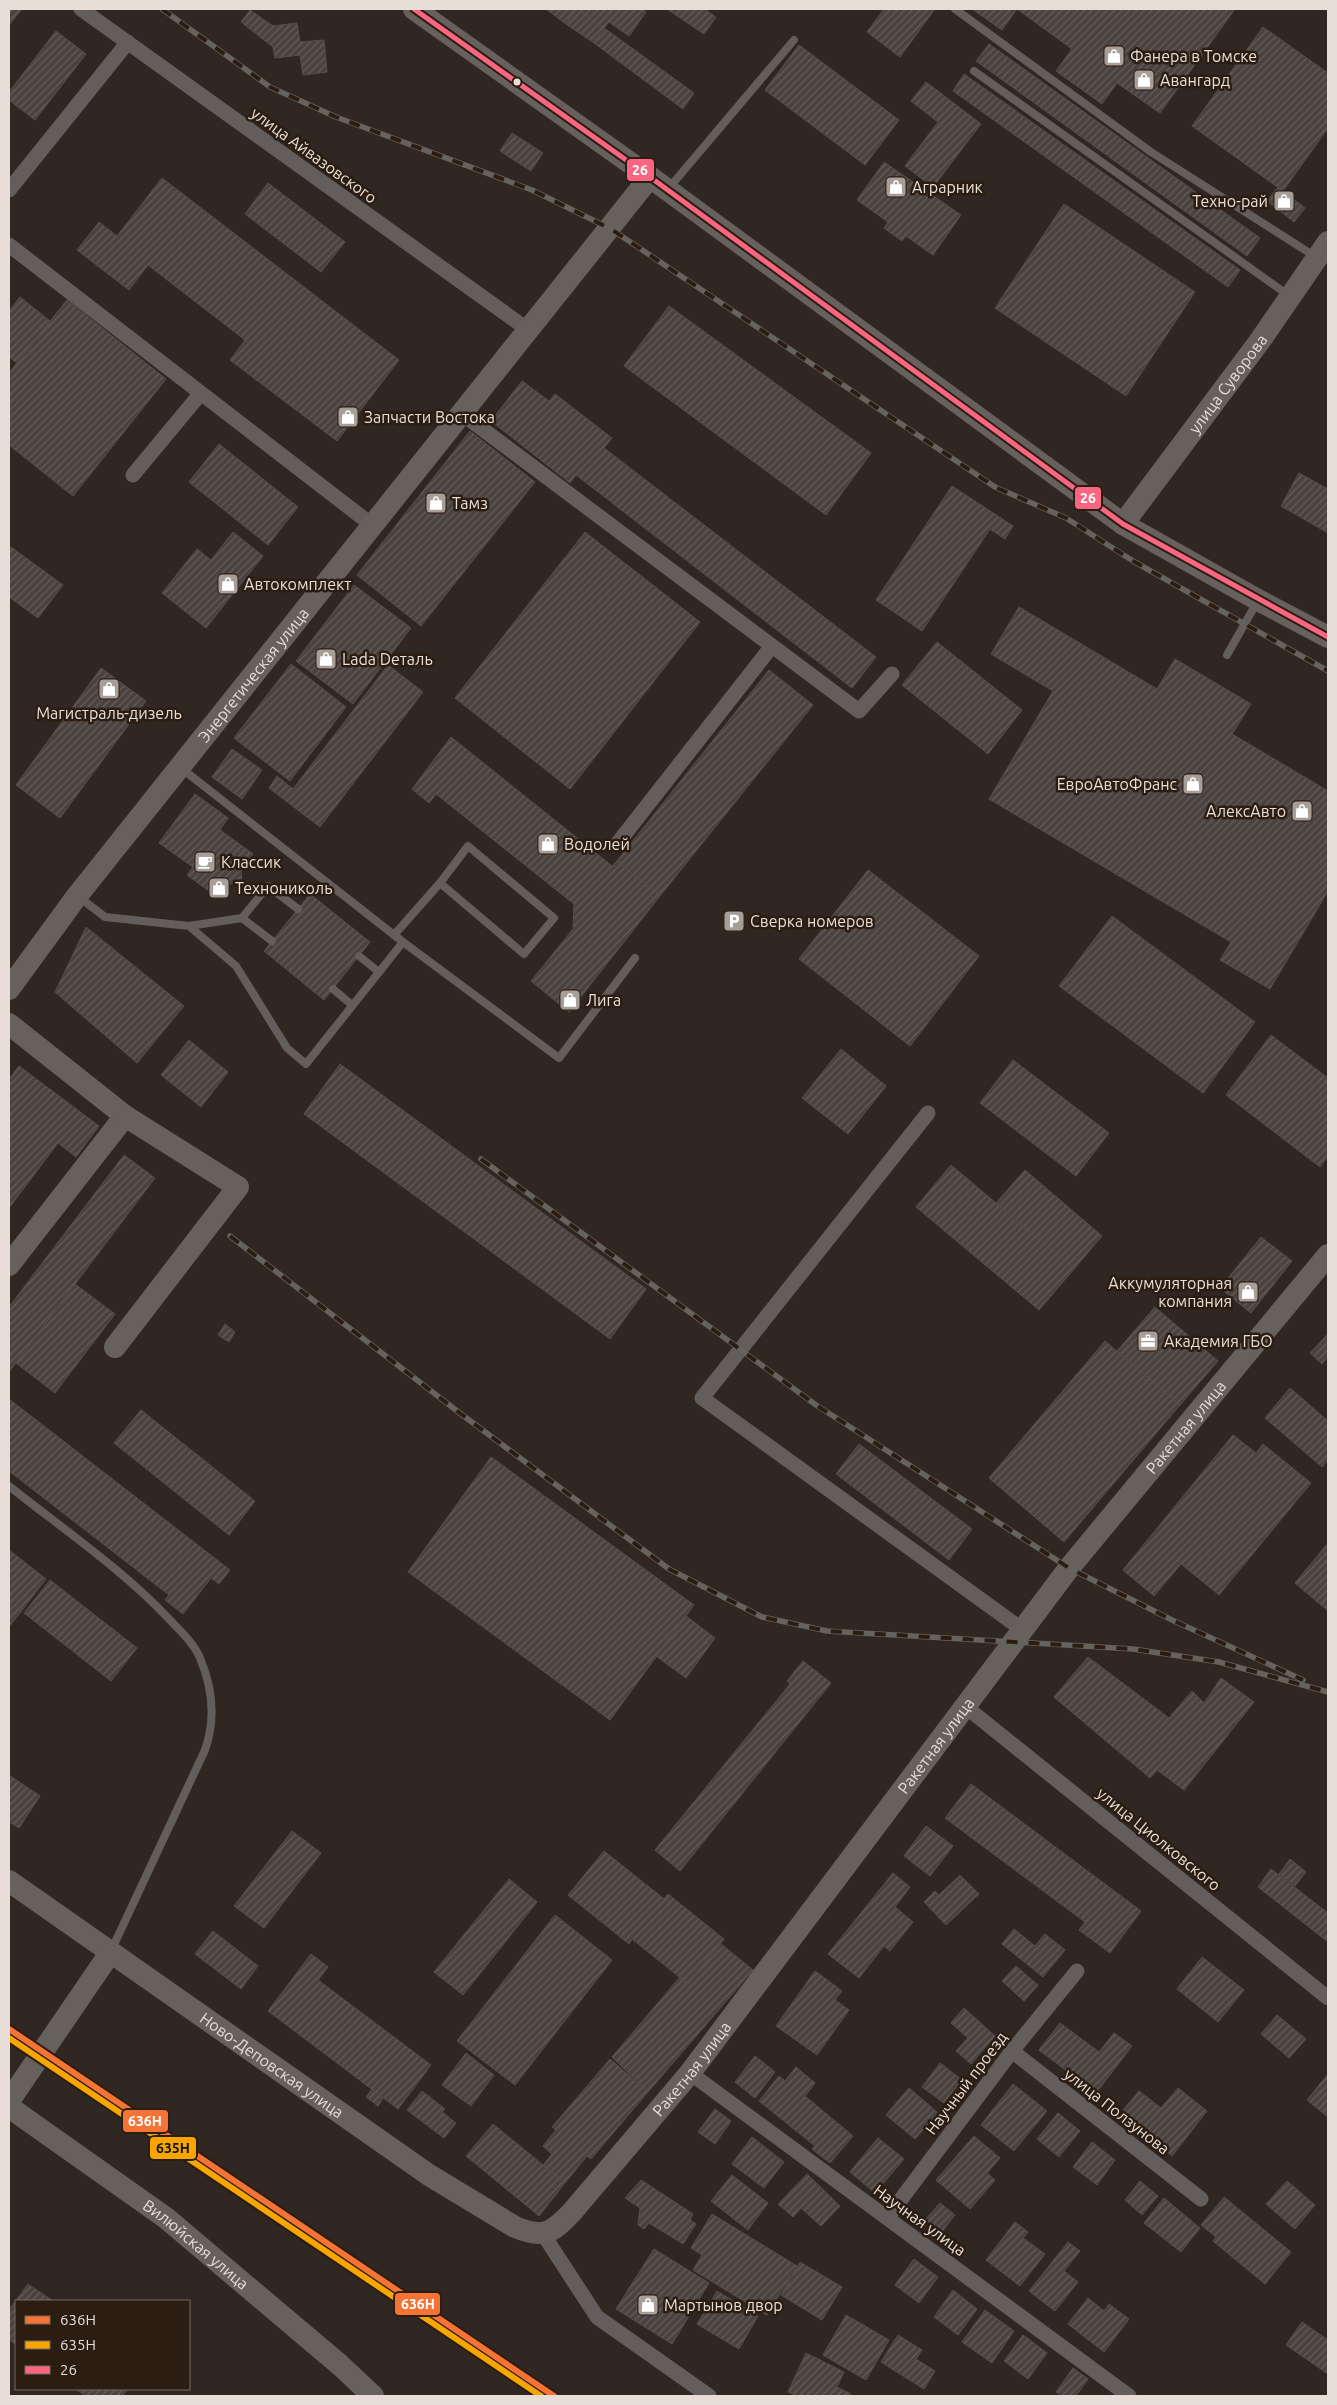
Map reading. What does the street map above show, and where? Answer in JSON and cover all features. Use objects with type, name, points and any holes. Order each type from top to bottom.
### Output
[{"type":"street","name":"улица Айвазовского","points":[[81,9],[527,330]]},
{"type":"street","points":[[414,9],[659,183],[1123,524],[1328,637]]},
{"type":"street","points":[[9,190],[128,42]]},
{"type":"street","name":"Энергетическая улица","points":[[9,990],[77,896],[527,330],[611,229],[659,183]]},
{"type":"street","points":[[9,245],[372,525]]},
{"type":"street","name":"улица Суворова","points":[[1123,524],[1322,250]]},
{"type":"street","points":[[133,475],[201,393]]},
{"type":"street","points":[[461,412],[859,711],[892,674]]},
{"type":"street","points":[[617,844],[772,646]]},
{"type":"street","points":[[9,1024],[125,1116],[238,1187],[115,1347]]},
{"type":"street","points":[[928,1113],[702,1398],[1023,1630]]},
{"type":"street","points":[[9,1265],[125,1116]]},
{"type":"street","name":"Ракетная улица","points":[[543,2234],[558,2226],[572,2212],[690,2073],[1069,1568],[1328,1255]]},
{"type":"street","name":"улица Циолковского","points":[[966,1707],[1328,1998]]},
{"type":"street","name":"Ново-Деповская улица","points":[[9,1881],[429,2174],[515,2227],[529,2233],[543,2234]]},
{"type":"street","points":[[9,2102],[110,1953]]},
{"type":"street","name":"Научный проезд","points":[[887,2218],[1012,2051],[1076,1971]]},
{"type":"street","name":"улица Ползунова","points":[[1012,2051],[1201,2199]]},
{"type":"street","name":"Научная улица","points":[[690,2073],[1129,2396]]},
{"type":"street","name":"Вилюйская улица","points":[[9,2107],[166,2218],[374,2396]]},
{"type":"street","points":[[543,2234],[597,2317],[709,2396]]},
{"type":"lane","points":[[955,9],[1151,152],[1322,250]]},
{"type":"lane","points":[[659,183],[794,40]]},
{"type":"lane","points":[[974,71],[1290,296]]},
{"type":"lane","points":[[1227,656],[1258,600]]},
{"type":"lane","points":[[180,767],[403,942],[559,1058],[635,958]]},
{"type":"lane","points":[[394,935],[440,883],[468,846],[554,918],[524,954],[440,883]]},
{"type":"lane","points":[[77,896],[105,917],[188,926],[242,918],[268,886],[298,909]]},
{"type":"lane","points":[[242,918],[272,941]]},
{"type":"lane","points":[[188,926],[236,966],[287,1048],[306,1064],[403,942]]},
{"type":"lane","points":[[359,956],[378,972]]},
{"type":"lane","points":[[333,989],[352,1005]]},
{"type":"lane","points":[[9,1486],[145,1593],[187,1638],[200,1657],[212,1704],[212,1730],[205,1750],[110,1953]]},
{"type":"building","points":[[9,9],[22,9],[9,25]]},
{"type":"building","points":[[546,9],[577,9],[566,24]]},
{"type":"building","points":[[577,9],[642,9],[646,12],[629,36],[609,22],[604,28]]},
{"type":"building","points":[[577,9],[604,28],[594,43],[566,24]]},
{"type":"building","points":[[667,9],[704,9],[716,17],[704,34]]},
{"type":"building","points":[[884,9],[935,9],[900,57],[867,32]]},
{"type":"building","points":[[972,9],[1017,9],[1002,30]]},
{"type":"building","points":[[1017,9],[1235,9],[1160,113],[1117,83],[1102,104],[1056,71],[1072,49]]},
{"type":"building","points":[[250,10],[273,26],[297,23],[300,42],[324,40],[327,72],[303,75],[300,55],[275,58],[273,47],[241,22]]},
{"type":"building","points":[[1263,27],[1328,73],[1328,128],[1283,191],[1192,126]]},
{"type":"building","points":[[604,28],[694,93],[683,109],[594,43]]},
{"type":"building","points":[[56,31],[86,54],[35,120],[9,100],[9,92]]},
{"type":"building","points":[[989,44],[1260,238],[1247,256],[976,61]]},
{"type":"building","points":[[799,45],[899,120],[865,165],[765,90]]},
{"type":"building","points":[[964,74],[1240,270],[1228,287],[953,91]]},
{"type":"building","points":[[926,82],[981,124],[933,187],[905,166],[938,122],[911,101]]},
{"type":"building","points":[[512,133],[543,153],[531,171],[500,151]]},
{"type":"building","points":[[884,162],[961,215],[933,255],[906,236],[902,241],[884,228],[888,222],[857,200]]},
{"type":"building","points":[[162,178],[399,360],[337,441],[230,360],[245,340],[148,265],[129,290],[77,250],[99,222],[117,236]]},
{"type":"building","points":[[268,183],[345,242],[321,272],[245,214]]},
{"type":"building","points":[[1278,187],[1305,208],[1294,222],[1267,201]]},
{"type":"building","points":[[1064,204],[1195,292],[1126,396],[995,308]]},
{"type":"building","points":[[20,297],[50,321],[17,363],[9,357],[9,311]]},
{"type":"building","points":[[67,300],[166,379],[73,496],[9,445],[9,373]]},
{"type":"building","points":[[669,306],[871,453],[826,515],[624,366]]},
{"type":"building","points":[[522,381],[549,401],[555,394],[612,438],[604,448],[876,657],[852,688],[576,475],[570,483],[491,421]]},
{"type":"building","points":[[470,431],[535,482],[421,626],[357,575]]},
{"type":"building","points":[[219,444],[298,507],[268,545],[189,482]]},
{"type":"building","points":[[1299,473],[1328,489],[1328,533],[1281,506]]},
{"type":"building","points":[[952,486],[1013,526],[1005,539],[990,529],[922,631],[876,600]]},
{"type":"building","points":[[233,532],[263,556],[206,628],[162,593],[197,549],[211,560]]},
{"type":"building","points":[[585,532],[700,622],[570,789],[455,698]]},
{"type":"building","points":[[11,547],[63,585],[38,618],[9,597],[9,551]]},
{"type":"building","points":[[354,585],[411,628],[353,704],[296,661]]},
{"type":"building","points":[[1019,607],[1157,689],[1175,659],[1251,704],[1232,734],[1328,791],[1328,891],[1270,989],[1220,960],[1231,942],[989,799],[1053,691],[991,654]]},
{"type":"building","points":[[937,642],[1022,710],[988,754],[902,685]]},
{"type":"building","points":[[291,664],[346,707],[290,781],[234,738]]},
{"type":"building","points":[[388,665],[423,692],[320,827],[269,788],[277,776],[293,789]]},
{"type":"building","points":[[101,668],[146,701],[60,818],[16,785]]},
{"type":"building","points":[[769,670],[813,705],[660,896],[617,861]]},
{"type":"building","points":[[451,737],[612,866],[617,861],[660,896],[569,1012],[531,981],[573,929],[574,904],[436,794],[429,803],[412,789]]},
{"type":"building","points":[[232,749],[262,770],[242,799],[212,777]]},
{"type":"building","points":[[195,794],[228,818],[220,830],[253,854],[241,871],[242,882],[231,883],[220,899],[187,875],[193,867],[159,843]]},
{"type":"building","points":[[868,870],[979,956],[910,1046],[799,959]]},
{"type":"building","points":[[310,894],[370,942],[324,1000],[264,951]]},
{"type":"building","points":[[1112,916],[1255,1022],[1203,1093],[1059,986]]},
{"type":"building","points":[[86,927],[184,1006],[137,1063],[55,992]]},
{"type":"building","points":[[1271,1035],[1328,1078],[1328,1156],[1320,1167],[1226,1095]]},
{"type":"building","points":[[189,1040],[228,1072],[201,1107],[161,1075]]},
{"type":"building","points":[[841,1049],[886,1086],[848,1134],[802,1098]]},
{"type":"building","points":[[1013,1060],[1109,1133],[1076,1176],[980,1103]]},
{"type":"building","points":[[340,1064],[646,1289],[610,1339],[304,1114]]},
{"type":"building","points":[[19,1066],[99,1126],[76,1157],[58,1143],[9,1208],[9,1079]]},
{"type":"building","points":[[124,1155],[155,1178],[9,1372],[9,1307]]},
{"type":"building","points":[[951,1165],[1074,1269],[1039,1310],[916,1207]]},
{"type":"building","points":[[1025,1170],[1102,1236],[1074,1269],[996,1203]]},
{"type":"building","points":[[1261,1237],[1292,1261],[1251,1313],[1220,1288]]},
{"type":"building","points":[[75,1284],[115,1314],[55,1393],[16,1363]]},
{"type":"building","points":[[1155,1307],[1218,1361],[1180,1405],[1117,1351]]},
{"type":"building","points":[[225,1324],[235,1332],[229,1342],[218,1335]]},
{"type":"building","points":[[1328,1334],[1328,1356],[1322,1364],[1310,1353]]},
{"type":"building","points":[[1105,1341],[1180,1405],[1064,1542],[989,1478]]},
{"type":"building","points":[[1290,1388],[1328,1421],[1328,1460],[1322,1467],[1265,1418]]},
{"type":"building","points":[[9,1399],[230,1570],[219,1584],[211,1578],[183,1614],[165,1600],[169,1595],[9,1471]]},
{"type":"building","points":[[141,1410],[255,1501],[229,1535],[114,1443]]},
{"type":"building","points":[[1233,1435],[1256,1453],[1263,1444],[1311,1483],[1219,1595],[1181,1564],[1154,1596],[1123,1570]]},
{"type":"building","points":[[859,1444],[972,1529],[949,1560],[836,1474]]},
{"type":"building","points":[[491,1457],[694,1605],[610,1720],[408,1572]]},
{"type":"building","points":[[1328,1543],[1328,1611],[1295,1583]]},
{"type":"building","points":[[9,1550],[46,1579],[9,1627]]},
{"type":"building","points":[[50,1580],[137,1648],[111,1681],[24,1613]]},
{"type":"building","points":[[686,1616],[715,1638],[686,1678],[656,1656]]},
{"type":"building","points":[[1088,1657],[1169,1718],[1192,1691],[1204,1703],[1221,1678],[1254,1702],[1184,1790],[1157,1770],[1150,1778],[1054,1697]]},
{"type":"building","points":[[803,1661],[831,1683],[680,1871],[655,1850],[790,1684],[787,1681]]},
{"type":"building","points":[[9,1775],[40,1796],[19,1828],[9,1822]]},
{"type":"building","points":[[971,1784],[1141,1911],[1110,1953],[1079,1930],[1085,1922],[945,1818]]},
{"type":"building","points":[[926,1826],[953,1846],[930,1876],[904,1856]]},
{"type":"building","points":[[292,1831],[321,1853],[264,1928],[234,1906]]},
{"type":"building","points":[[604,1851],[664,1899],[668,1894],[724,1939],[688,1984],[632,1939],[629,1944],[568,1895]]},
{"type":"building","points":[[1290,1859],[1306,1872],[1295,1886],[1279,1874]]},
{"type":"building","points":[[1271,1869],[1328,1913],[1328,1942],[1258,1887]]},
{"type":"building","points":[[893,1873],[910,1887],[895,1907],[913,1922],[890,1951],[884,1946],[859,1978],[828,1954]]},
{"type":"building","points":[[960,1875],[979,1894],[946,1925],[924,1902],[935,1891],[939,1895]]},
{"type":"building","points":[[509,1879],[537,1902],[463,1995],[434,1972]]},
{"type":"building","points":[[555,1915],[612,1960],[515,2085],[457,2041]]},
{"type":"building","points":[[1014,1929],[1035,1946],[1045,1934],[1065,1950],[1043,1977],[1002,1944]]},
{"type":"building","points":[[213,1931],[258,1966],[241,1989],[195,1954]]},
{"type":"building","points":[[720,1943],[753,1970],[648,2092],[612,2057],[680,1977],[688,1984]]},
{"type":"building","points":[[311,1954],[328,1967],[318,1980],[431,2065],[398,2109],[268,2011]]},
{"type":"building","points":[[1202,1957],[1244,1990],[1218,2022],[1177,1989]]},
{"type":"building","points":[[1016,1966],[1038,1985],[1024,2001],[1002,1981]]},
{"type":"building","points":[[815,1971],[842,1991],[835,2000],[849,2010],[817,2055],[776,2026]]},
{"type":"building","points":[[964,2008],[995,2036],[971,2064],[956,2051],[968,2038],[951,2023]]},
{"type":"building","points":[[1277,2015],[1306,2039],[1289,2058],[1261,2034]]},
{"type":"building","points":[[1060,2023],[1099,2052],[1114,2033],[1132,2046],[1096,2093],[1039,2050]]},
{"type":"building","points":[[466,2053],[494,2075],[471,2106],[442,2085]]},
{"type":"building","points":[[755,2056],[775,2072],[755,2098],[735,2082]]},
{"type":"building","points":[[610,2059],[648,2092],[591,2159],[587,2156],[565,2183],[543,2165],[552,2154],[543,2146],[556,2130],[552,2127]]},
{"type":"building","points":[[940,2063],[962,2080],[944,2103],[922,2087]]},
{"type":"building","points":[[796,2067],[815,2083],[805,2096],[853,2136],[830,2163],[812,2149],[815,2146],[759,2101],[779,2076],[785,2081]]},
{"type":"building","points":[[1328,2074],[1328,2117],[1307,2100]]},
{"type":"building","points":[[1013,2084],[1047,2111],[1014,2151],[981,2125]]},
{"type":"building","points":[[909,2088],[938,2113],[915,2139],[886,2115]]},
{"type":"building","points":[[1178,2088],[1207,2111],[1172,2156],[1120,2114],[1139,2091],[1161,2108]]},
{"type":"building","points":[[372,2089],[383,2098],[378,2106],[366,2097]]},
{"type":"building","points":[[422,2091],[445,2109],[442,2112],[456,2123],[444,2138],[407,2110]]},
{"type":"building","points":[[715,2109],[731,2121],[715,2144],[698,2132]]},
{"type":"building","points":[[1058,2113],[1080,2131],[1059,2157],[1037,2139]]},
{"type":"building","points":[[493,2124],[565,2183],[539,2216],[466,2156]]},
{"type":"building","points":[[974,2136],[1000,2158],[987,2173],[995,2180],[970,2209],[936,2180]]},
{"type":"building","points":[[752,2137],[784,2162],[764,2188],[732,2164]]},
{"type":"building","points":[[878,2138],[904,2159],[875,2193],[850,2172]]},
{"type":"building","points":[[1092,2142],[1115,2160],[1097,2185],[1073,2167]]},
{"type":"building","points":[[807,2174],[840,2206],[821,2226],[801,2208],[793,2217],[778,2204]]},
{"type":"building","points":[[732,2175],[768,2203],[748,2230],[711,2201]]},
{"type":"building","points":[[641,2180],[693,2214],[690,2220],[696,2224],[683,2244],[649,2223],[644,2229],[638,2225],[640,2208],[625,2198]]},
{"type":"building","points":[[1140,2181],[1158,2196],[1142,2215],[1125,2200]]},
{"type":"building","points":[[1287,2181],[1315,2205],[1295,2229],[1266,2204]]},
{"type":"building","points":[[1224,2197],[1291,2252],[1265,2284],[1213,2241],[1216,2237],[1201,2225]]},
{"type":"building","points":[[1164,2198],[1200,2228],[1181,2252],[1144,2223]]},
{"type":"building","points":[[940,2203],[955,2215],[941,2233],[925,2220]]},
{"type":"building","points":[[712,2214],[797,2266],[767,2315],[693,2270],[702,2255],[691,2248]]},
{"type":"building","points":[[1015,2222],[1028,2232],[1023,2238],[1045,2254],[1020,2286],[986,2260]]},
{"type":"building","points":[[1068,2242],[1080,2251],[1064,2271],[1078,2282],[1055,2311],[1029,2291]]},
{"type":"building","points":[[654,2249],[709,2283],[672,2344],[616,2309]]},
{"type":"building","points":[[914,2259],[938,2277],[919,2303],[895,2285]]},
{"type":"building","points":[[800,2262],[842,2287],[822,2320],[781,2295]]},
{"type":"building","points":[[28,2284],[52,2300],[16,2300]]},
{"type":"building","points":[[953,2290],[977,2309],[958,2335],[934,2317]]},
{"type":"building","points":[[717,2291],[758,2316],[739,2349],[697,2324]]},
{"type":"building","points":[[1088,2298],[1104,2311],[1109,2304],[1129,2319],[1104,2352],[1068,2324]]},
{"type":"building","points":[[15,2302],[15,2344],[9,2339],[9,2310]]},
{"type":"building","points":[[985,2310],[1014,2331],[992,2363],[962,2342]]},
{"type":"building","points":[[846,2315],[889,2340],[866,2380],[823,2355]]},
{"type":"building","points":[[1302,2322],[1328,2340],[1328,2374],[1286,2345]]},
{"type":"building","points":[[898,2335],[922,2350],[916,2359],[935,2371],[924,2389],[881,2362]]},
{"type":"building","points":[[1023,2335],[1047,2353],[1028,2379],[1004,2361]]},
{"type":"building","points":[[806,2353],[844,2372],[837,2387],[851,2394],[849,2396],[797,2396],[788,2392]]},
{"type":"building","points":[[1073,2368],[1088,2379],[1076,2396],[1062,2396],[1056,2392]]},
{"type":"building","points":[[77,2390],[127,2390],[122,2396],[86,2396]]},
{"type":"railway","points":[[162,9],[270,87],[336,117],[532,190],[611,229],[995,487],[1066,518],[1133,561],[1328,671]]},
{"type":"railway","points":[[481,1159],[816,1405],[1069,1568],[1172,1620],[1303,1680]]},
{"type":"railway","points":[[230,1236],[461,1414],[669,1569],[762,1617],[827,1631],[1133,1649],[1219,1662],[1328,1692]]},
{"type":"transit line","name":"26","points":[[414,9],[650,177],[1123,524],[1328,637]]},
{"type":"transit line","name":"636Н","points":[[9,2029],[554,2396]]},
{"type":"transit line","name":"635Н","points":[[9,2038],[541,2396]]},
{"type":"place","name":"Фанера в Томске","points":[[1114,56]]},
{"type":"place","name":"Авангард","points":[[1144,80]]},
{"type":"place","name":"Аграрник","points":[[896,187]]},
{"type":"place","name":"Техно-рай","points":[[1284,201]]},
{"type":"place","name":"Запчасти Востока","points":[[348,417]]},
{"type":"place","name":"Тамз","points":[[436,503]]},
{"type":"place","name":"Автокомплект","points":[[228,584]]},
{"type":"place","name":"Lada Dеталь","points":[[326,659]]},
{"type":"place","name":"Магистраль-дизель","points":[[109,689]]},
{"type":"place","name":"ЕвроАвтоФранс","points":[[1193,784]]},
{"type":"place","name":"АлексАвто","points":[[1302,811]]},
{"type":"place","name":"Водолей","points":[[548,844]]},
{"type":"place","name":"Классик","points":[[205,862]]},
{"type":"place","name":"Технониколь","points":[[219,888]]},
{"type":"place","name":"Сверка номеров","points":[[734,921]]},
{"type":"place","name":"Лига","points":[[570,1000]]},
{"type":"place","name":"Аккумуляторная компания","points":[[1248,1292]]},
{"type":"place","name":"Академия ГБО","points":[[1148,1341]]},
{"type":"place","name":"Мартынов двор","points":[[648,2305]]}]
